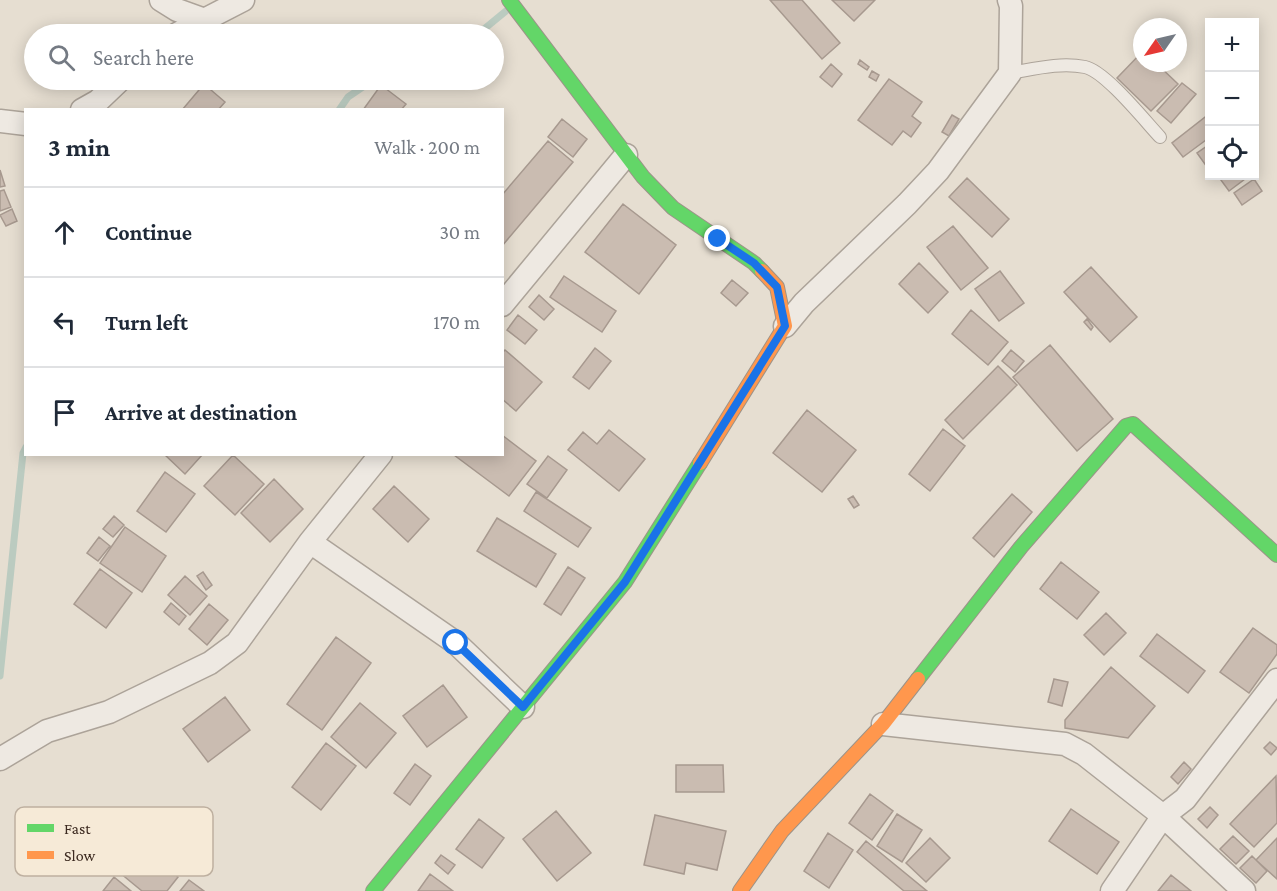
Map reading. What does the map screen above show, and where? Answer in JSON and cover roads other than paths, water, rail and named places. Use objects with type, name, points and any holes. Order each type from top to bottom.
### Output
[{"type":"street","points":[[161,0],[177,10],[205,20]]},
{"type":"street","points":[[197,24],[243,0]]},
{"type":"street","points":[[509,0],[642,177],[673,208],[754,263],[777,287],[785,326]]},
{"type":"street","points":[[373,891],[625,582],[785,326],[804,303],[938,171],[1010,73],[1010,0]]},
{"type":"street","points":[[86,108],[99,101],[110,90]]},
{"type":"street","points":[[0,121],[24,124]]},
{"type":"street","points":[[504,304],[626,156]]},
{"type":"street","points":[[740,891],[782,831],[883,724],[1021,547],[1126,426],[1133,424],[1277,555]]},
{"type":"street","points":[[0,759],[47,731],[109,712],[210,663],[237,643],[310,542],[379,456]]},
{"type":"street","points":[[310,542],[456,643],[523,707]]},
{"type":"street","points":[[1112,891],[1163,816],[1185,799],[1277,680]]},
{"type":"street","points":[[883,724],[1065,744],[1084,754],[1163,816],[1244,891]]},
{"type":"lane","points":[[1010,73],[1060,65],[1087,67],[1101,75],[1160,137]]},
{"type":"waterway","points":[[490,24],[506,11]]},
{"type":"waterway","points":[[340,108],[348,97],[358,90]]},
{"type":"waterway","points":[[0,676],[24,451]]}]
